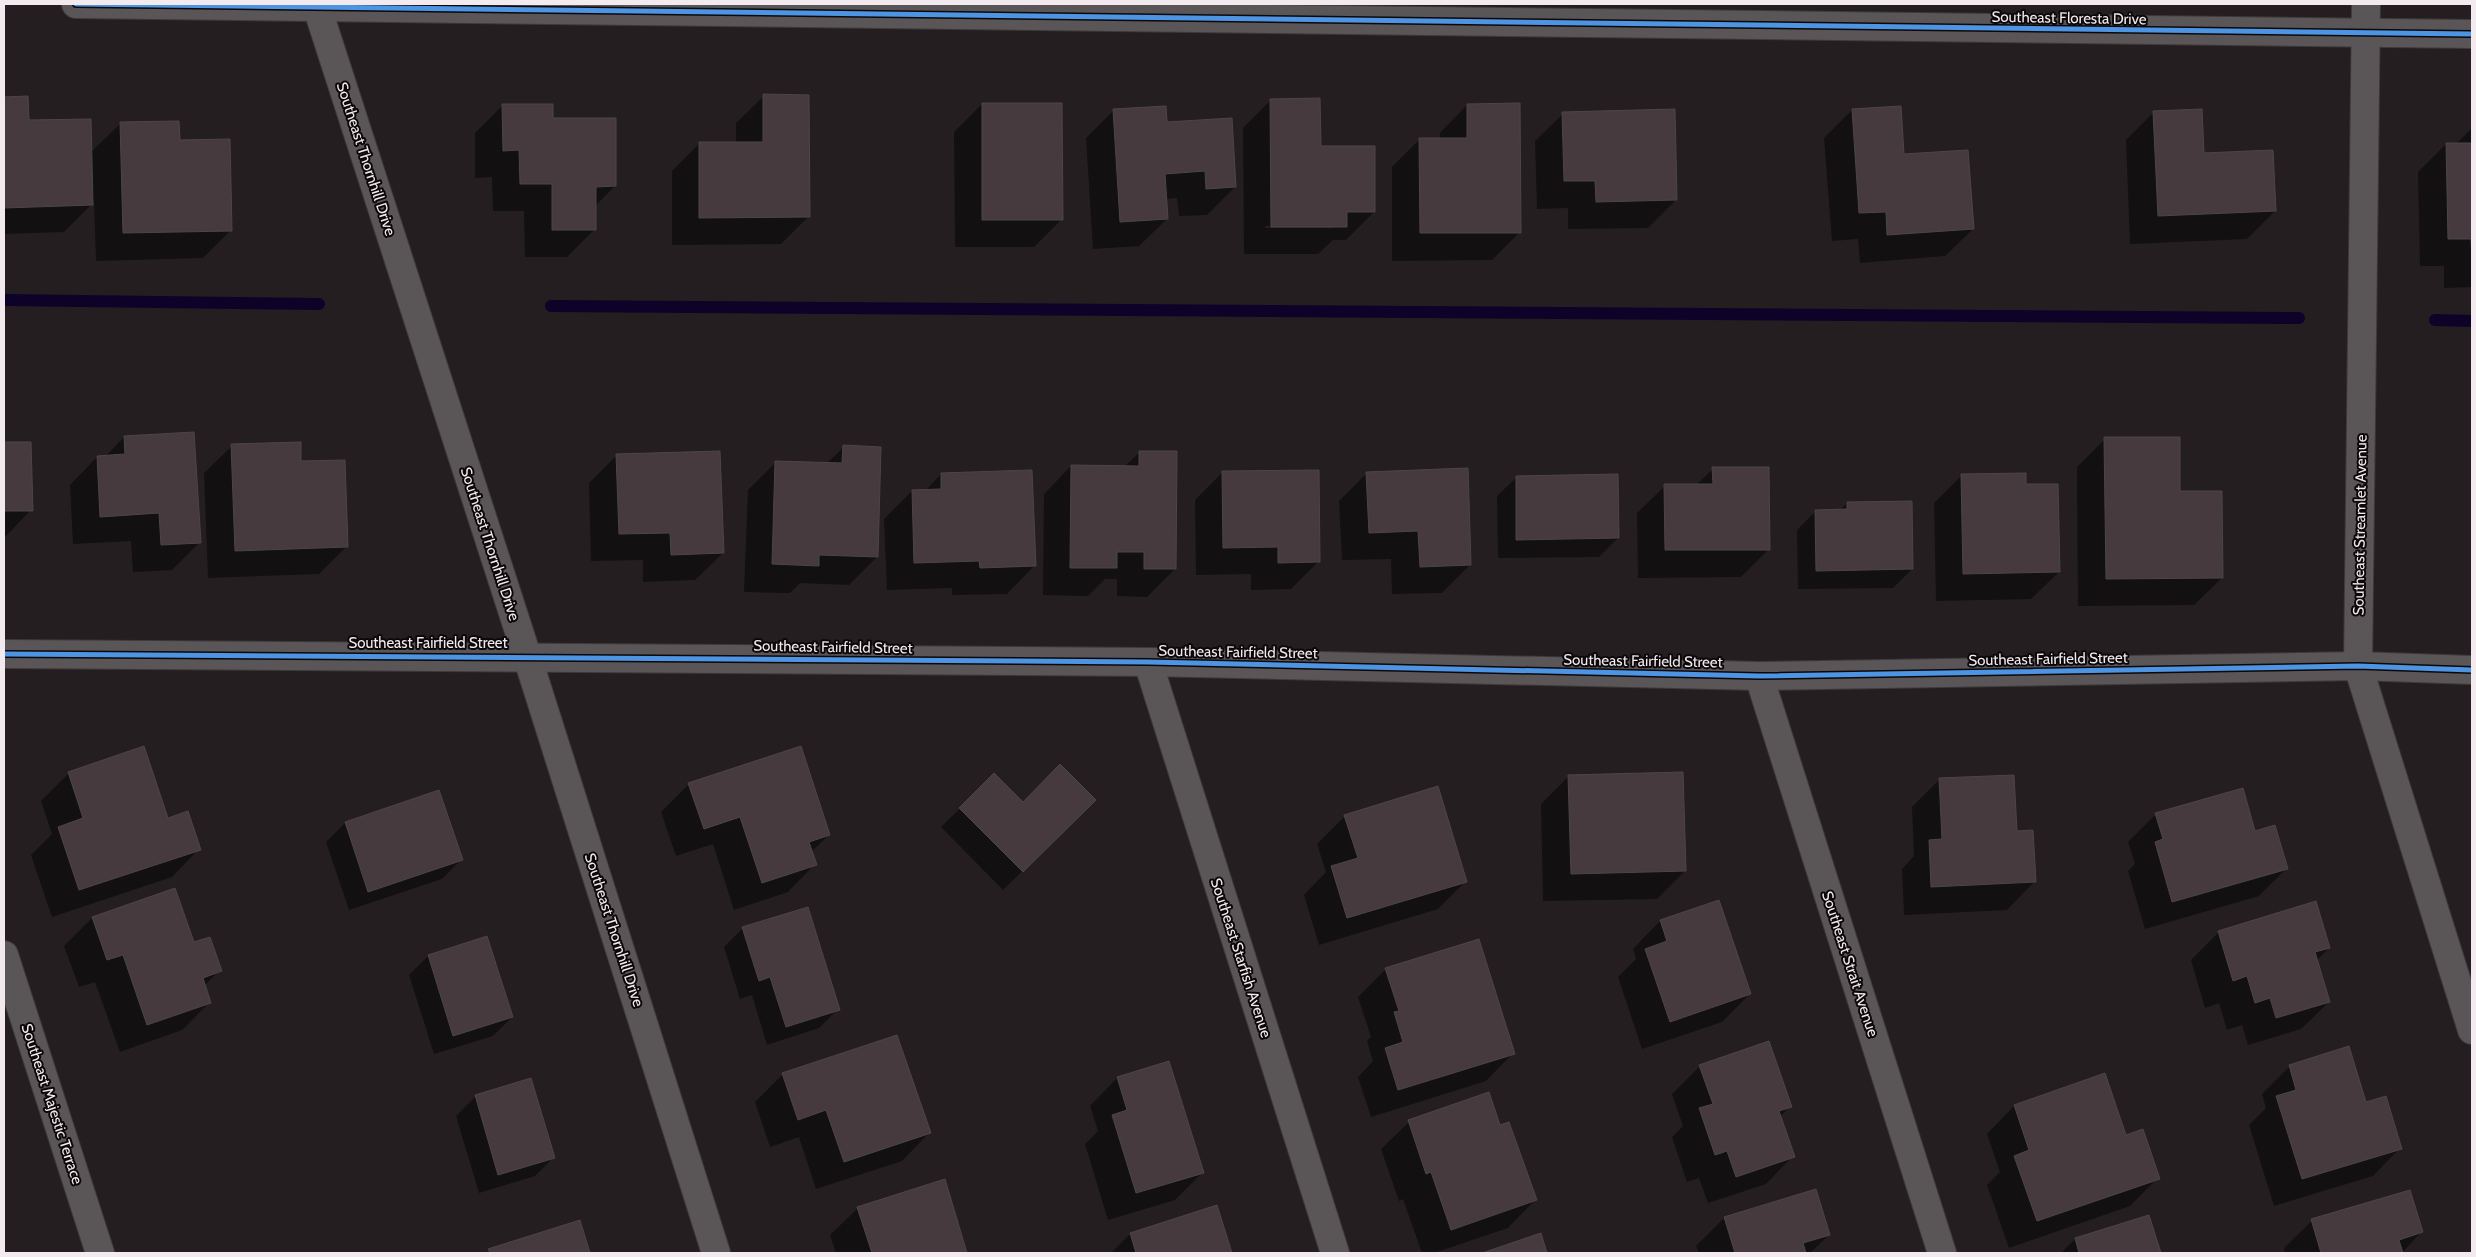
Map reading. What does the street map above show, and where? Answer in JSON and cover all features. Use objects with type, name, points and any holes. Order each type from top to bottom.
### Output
[{"type":"street","name":"Southeast Floresta Drive","points":[[76,4],[2472,34]]},
{"type":"street","name":"Southeast Streamlet Avenue","points":[[2366,4],[2358,666],[2472,1030]]},
{"type":"street","name":"Southeast Thornhill Drive","points":[[316,6],[527,656],[716,1253]]},
{"type":"street","name":"Southeast Fairfield Street","points":[[4,654],[527,656],[1148,662],[1759,676],[2358,666],[2472,670]]},
{"type":"street","name":"Southeast Starfish Avenue","points":[[1148,662],[1335,1253]]},
{"type":"street","name":"Southeast Strait Avenue","points":[[1759,676],[1942,1253]]},
{"type":"street","name":"Southeast Majestic Terrace","points":[[4,955],[100,1253]]},
{"type":"building","points":[[763,94],[809,95],[810,217],[699,218],[699,142],[763,142]]},
{"type":"building","points":[[28,96],[29,120],[91,119],[93,205],[4,208],[4,97]]},
{"type":"building","points":[[1320,98],[1321,146],[1375,146],[1375,212],[1347,212],[1347,227],[1271,227],[1270,99]]},
{"type":"building","points":[[982,103],[1062,103],[1063,220],[982,220]]},
{"type":"building","points":[[1520,103],[1521,233],[1420,233],[1419,138],[1467,138],[1467,104]]},
{"type":"building","points":[[502,104],[553,104],[553,118],[616,118],[616,186],[596,187],[596,230],[552,230],[552,184],[520,184],[519,150],[503,151]]},
{"type":"building","points":[[1166,106],[1167,122],[1232,118],[1236,187],[1206,189],[1205,171],[1165,174],[1168,219],[1120,222],[1113,109]]},
{"type":"building","points":[[1901,106],[1904,154],[1968,150],[1974,229],[1887,235],[1886,212],[1859,213],[1852,109]]},
{"type":"building","points":[[1675,109],[1677,200],[1596,202],[1595,181],[1564,181],[1562,112]]},
{"type":"building","points":[[2202,109],[2204,153],[2273,150],[2276,211],[2158,216],[2153,111]]},
{"type":"building","points":[[179,121],[180,140],[230,139],[232,231],[123,233],[120,122]]},
{"type":"building","points":[[2446,143],[2472,143],[2472,261],[2471,239],[2448,239]]},
{"type":"building","points":[[194,432],[201,543],[161,545],[159,513],[100,517],[97,456],[125,454],[124,436]]},
{"type":"building","points":[[2104,437],[2180,437],[2180,491],[2222,491],[2223,578],[2106,579]]},
{"type":"building","points":[[4,442],[31,442],[33,511],[4,511]]},
{"type":"building","points":[[301,442],[301,461],[345,460],[348,547],[235,551],[231,444]]},
{"type":"building","points":[[843,445],[881,447],[878,557],[819,555],[819,566],[772,564],[775,461],[842,463]]},
{"type":"building","points":[[720,451],[724,553],[671,555],[670,533],[619,534],[616,454]]},
{"type":"building","points":[[1139,451],[1177,451],[1176,569],[1144,569],[1144,552],[1117,552],[1117,568],[1070,568],[1071,465],[1139,466]]},
{"type":"building","points":[[1712,467],[1769,467],[1770,550],[1665,550],[1664,484],[1713,484]]},
{"type":"building","points":[[1468,468],[1471,565],[1420,567],[1418,531],[1369,533],[1366,472]]},
{"type":"building","points":[[1032,470],[1036,566],[980,568],[979,561],[914,563],[912,490],[941,489],[941,473]]},
{"type":"building","points":[[1319,470],[1320,562],[1278,563],[1278,547],[1223,548],[1222,471]]},
{"type":"building","points":[[2026,473],[2026,484],[2058,484],[2060,572],[1963,574],[1961,474]]},
{"type":"building","points":[[1618,474],[1619,538],[1516,540],[1516,476]]},
{"type":"building","points":[[1912,501],[1913,569],[1816,571],[1815,510],[1847,509],[1847,502]]},
{"type":"building","points":[[144,746],[168,818],[188,811],[201,850],[79,890],[58,827],[83,818],[68,772]]},
{"type":"building","points":[[801,746],[830,835],[809,842],[817,865],[762,883],[740,817],[704,829],[688,783]]},
{"type":"building","points":[[1060,764],[1096,800],[1023,872],[959,808],[994,773],[1023,802]]},
{"type":"building","points":[[1683,772],[1686,871],[1571,874],[1568,775]]},
{"type":"building","points":[[2014,775],[2017,831],[2033,830],[2036,882],[1931,887],[1929,840],[1942,839],[1939,778]]},
{"type":"building","points":[[1438,786],[1467,882],[1347,918],[1331,866],[1358,858],[1344,815]]},
{"type":"building","points":[[2243,788],[2255,831],[2275,825],[2288,869],[2172,902],[2155,842],[2163,839],[2155,813]]},
{"type":"building","points":[[439,790],[463,860],[368,892],[345,822]]},
{"type":"building","points":[[175,888],[194,942],[210,937],[222,971],[203,978],[211,1003],[147,1025],[123,955],[107,960],[92,917]]},
{"type":"building","points":[[1719,900],[1751,994],[1670,1022],[1645,949],[1667,941],[1660,920]]},
{"type":"building","points":[[2316,901],[2330,948],[2315,952],[2330,1002],[2276,1018],[2270,998],[2255,1003],[2247,976],[2233,981],[2218,931]]},
{"type":"building","points":[[808,907],[840,1010],[786,1027],[770,977],[759,981],[742,927]]},
{"type":"building","points":[[487,936],[513,1017],[453,1036],[428,955]]},
{"type":"building","points":[[1479,939],[1515,1054],[1398,1090],[1385,1048],[1403,1042],[1394,1012],[1399,1011],[1385,968]]},
{"type":"building","points":[[897,1035],[931,1133],[844,1162],[826,1110],[798,1120],[782,1073]]},
{"type":"building","points":[[1769,1041],[1792,1107],[1779,1111],[1795,1157],[1736,1177],[1727,1151],[1715,1155],[1699,1108],[1713,1104],[1699,1065]]},
{"type":"building","points":[[2349,1046],[2366,1102],[2386,1096],[2402,1149],[2302,1179],[2276,1096],[2296,1090],[2289,1065]]},
{"type":"building","points":[[1169,1061],[1204,1173],[1136,1193],[1112,1115],[1127,1110],[1117,1077]]},
{"type":"building","points":[[2105,1073],[2126,1135],[2143,1129],[2160,1179],[2037,1221],[2014,1156],[2029,1150],[2014,1105]]},
{"type":"building","points":[[531,1078],[555,1158],[498,1175],[475,1095]]},
{"type":"building","points":[[1489,1092],[1500,1125],[1509,1122],[1537,1200],[1451,1230],[1431,1172],[1426,1174],[1408,1120]]},
{"type":"building","points":[[945,1179],[967,1253],[872,1253],[857,1207]]},
{"type":"building","points":[[1816,1189],[1830,1235],[1803,1243],[1806,1253],[1735,1253],[1724,1217]]},
{"type":"building","points":[[2410,1190],[2423,1232],[2399,1240],[2403,1253],[2321,1253],[2311,1219]]},
{"type":"building","points":[[1217,1205],[1232,1253],[1136,1253],[1130,1233]]},
{"type":"building","points":[[2149,1215],[2161,1253],[2079,1253],[2075,1238]]},
{"type":"building","points":[[580,1220],[590,1253],[490,1253],[488,1249]]},
{"type":"building","points":[[1541,1233],[1547,1253],[1482,1253]]},
{"type":"waterway","points":[[4,300],[319,304]]},
{"type":"waterway","points":[[551,306],[2299,318]]},
{"type":"waterway","points":[[2435,320],[2472,321]]},
{"type":"cycle path","points":[[76,4],[2472,34]]},
{"type":"cycle path","points":[[4,654],[1148,662],[1759,676],[2358,666],[2472,670]]}]
